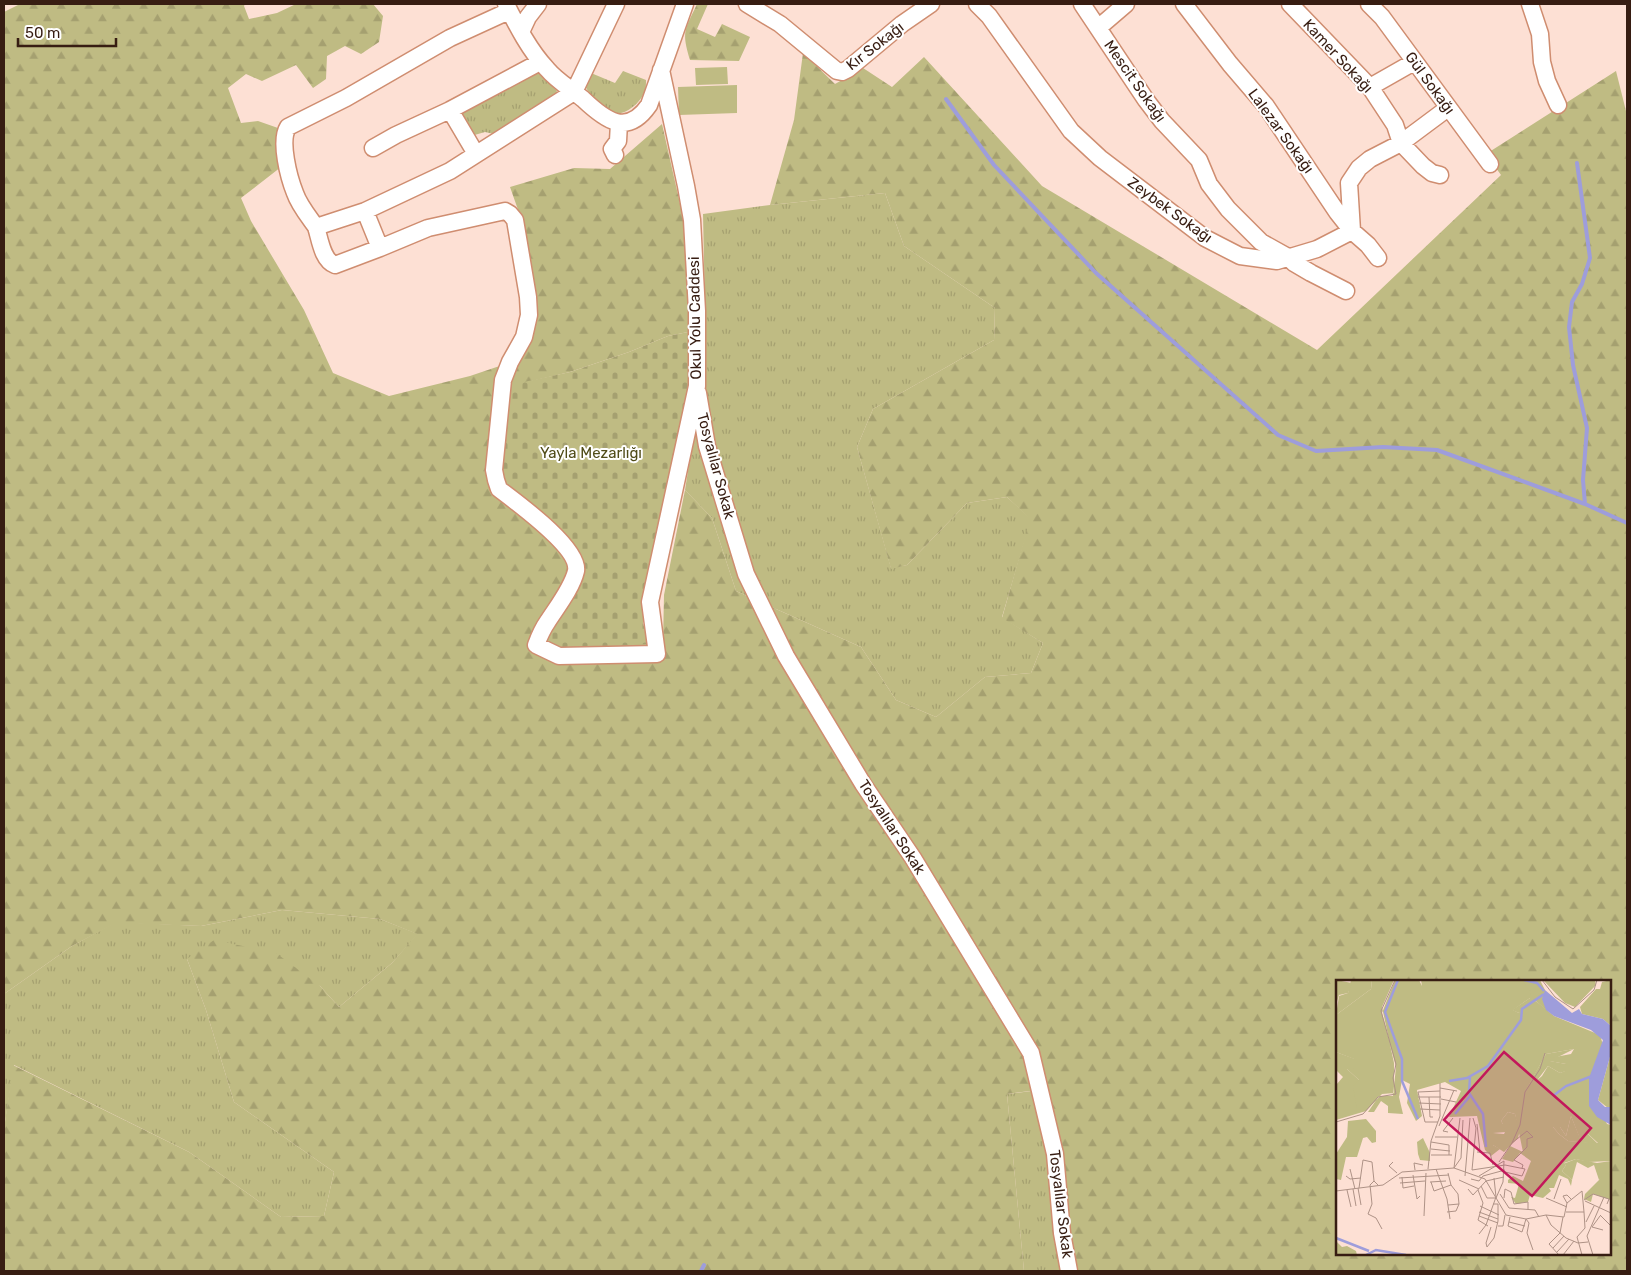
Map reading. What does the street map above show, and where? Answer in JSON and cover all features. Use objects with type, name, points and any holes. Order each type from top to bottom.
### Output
[{"type":"street","points":[[521,32],[528,17],[538,4]]},
{"type":"street","points":[[316,227],[365,211],[450,171],[574,92],[616,4]]},
{"type":"street","points":[[365,211],[380,248],[335,265],[331,263],[326,258],[316,227],[295,195],[285,158],[285,132],[288,127],[346,98],[508,7],[521,32],[548,71],[597,113],[619,123],[631,122],[641,116],[649,105],[685,4]]},
{"type":"street","name":"Kır Sokağı","points":[[747,4],[780,24],[837,71],[842,72],[931,4]]},
{"type":"street","name":"Zeybek Sokağı","points":[[977,4],[989,16],[1071,132],[1100,158],[1204,238],[1240,256],[1277,261],[1317,249],[1352,231]]},
{"type":"street","name":"Mescit Sokağı","points":[[1082,4],[1151,107],[1198,160],[1209,184],[1228,209],[1261,242],[1311,273],[1346,290]]},
{"type":"street","points":[[1098,28],[1126,4]]},
{"type":"street","name":"Lalezar Sokağı","points":[[1184,4],[1230,64],[1266,106],[1337,212],[1378,258]]},
{"type":"street","name":"Kamer Sokağı","points":[[1290,4],[1370,87],[1395,125],[1401,143],[1423,166],[1432,173],[1440,175]]},
{"type":"street","name":"Gül Sokağı","points":[[1369,4],[1382,17],[1490,164]]},
{"type":"street","points":[[1530,4],[1540,34],[1542,62],[1547,81],[1558,105]]},
{"type":"street","points":[[373,148],[540,62]]},
{"type":"street","points":[[1370,87],[1414,62]]},
{"type":"street","name":"Okul Yolu Caddesi","points":[[380,248],[428,228],[505,212],[510,214],[515,220],[528,297],[529,315],[524,337],[510,362],[503,380],[495,451],[496,480],[499,489],[561,541],[576,567],[560,604],[546,622],[536,645],[559,656],[657,654],[650,602],[697,386],[697,311],[692,220],[661,70]]},
{"type":"street","points":[[1352,231],[1349,184],[1359,168],[1370,159],[1401,143],[1448,108]]},
{"type":"street","points":[[450,110],[476,154]]},
{"type":"street","points":[[615,156],[612,148],[618,141],[619,123]]},
{"type":"street","name":"Tosyalılar Sokak","points":[[697,386],[708,446],[746,574],[786,656],[863,784],[918,866],[1032,1053],[1055,1154],[1062,1232],[1069,1271]]},
{"type":"green space","points":[[20,4],[245,4],[249,19],[277,13],[296,4],[373,4],[383,16],[379,42],[361,54],[345,46],[327,56],[326,79],[313,88],[296,65],[262,81],[246,74],[228,88],[241,123],[258,121],[278,128],[281,167],[241,198],[251,221],[304,310],[333,373],[389,396],[470,376],[520,359],[534,322],[522,221],[510,187],[574,168],[610,169],[662,124],[683,217],[693,331],[668,336],[629,352],[570,372],[506,387],[582,568],[540,640],[663,643],[664,595],[685,490],[712,518],[736,591],[861,647],[896,700],[936,717],[985,677],[1031,673],[1043,643],[1002,618],[1030,519],[1007,497],[967,503],[907,565],[891,569],[857,447],[873,409],[994,340],[995,308],[904,246],[885,193],[770,205],[794,120],[803,53],[835,84],[863,68],[892,87],[924,57],[1042,186],[1317,350],[1501,175],[1486,154],[1616,71],[1627,115],[1627,1271],[1074,1271],[1046,1089],[1007,1094],[1024,1271],[4,1271],[4,1129],[13,1065],[189,1152],[281,1217],[324,1216],[334,1172],[234,1102],[206,1010],[187,959],[214,940],[276,953],[320,986],[339,1007],[392,963],[417,934],[380,919],[282,910],[201,926],[116,923],[72,946],[4,994],[4,12]]},
{"type":"green space","points":[[697,4],[708,4],[697,29],[715,37],[722,24],[750,37],[739,61],[690,60],[685,36]]},
{"type":"green space","points":[[727,67],[728,84],[696,85],[695,68]]},
{"type":"green space","points":[[623,71],[646,80],[645,91],[634,106],[623,113],[617,114],[605,111],[599,106],[585,86],[591,73],[615,83]]},
{"type":"green space","points":[[538,72],[557,91],[554,97],[494,134],[485,132],[471,136],[458,117],[461,110]]},
{"type":"green space","points":[[737,85],[737,113],[679,115],[678,87]]},
{"type":"green space","points":[[885,193],[904,246],[995,308],[994,340],[873,409],[857,447],[891,568],[907,565],[967,503],[1007,497],[1031,519],[1002,617],[1043,643],[1031,673],[985,677],[936,717],[896,700],[861,647],[736,591],[712,518],[685,490],[706,357],[703,214]]},
{"type":"green space","name":"Yayla Mezarlığı","points":[[693,331],[694,362],[650,573],[643,623],[649,644],[562,648],[540,640],[582,568],[498,478],[506,386],[570,372],[629,352],[668,336]]},
{"type":"green space","points":[[282,910],[380,919],[418,934],[392,963],[339,1007],[320,986],[187,959],[206,1010],[234,1102],[334,1172],[324,1216],[281,1217],[189,1152],[14,1065],[4,1129],[4,994],[72,946],[116,922],[201,926]]},
{"type":"green space","points":[[1047,1089],[1074,1271],[1024,1271],[1007,1094]]},
{"type":"waterway","points":[[946,99],[994,165],[1096,273],[1278,435],[1316,451],[1383,447],[1437,450],[1585,504],[1627,523]]},
{"type":"waterway","points":[[1577,163],[1590,258],[1582,284],[1572,302],[1569,327],[1573,365],[1587,428],[1583,480],[1585,504]]},
{"type":"waterway","points":[[701,1271],[704,1265]]}]
